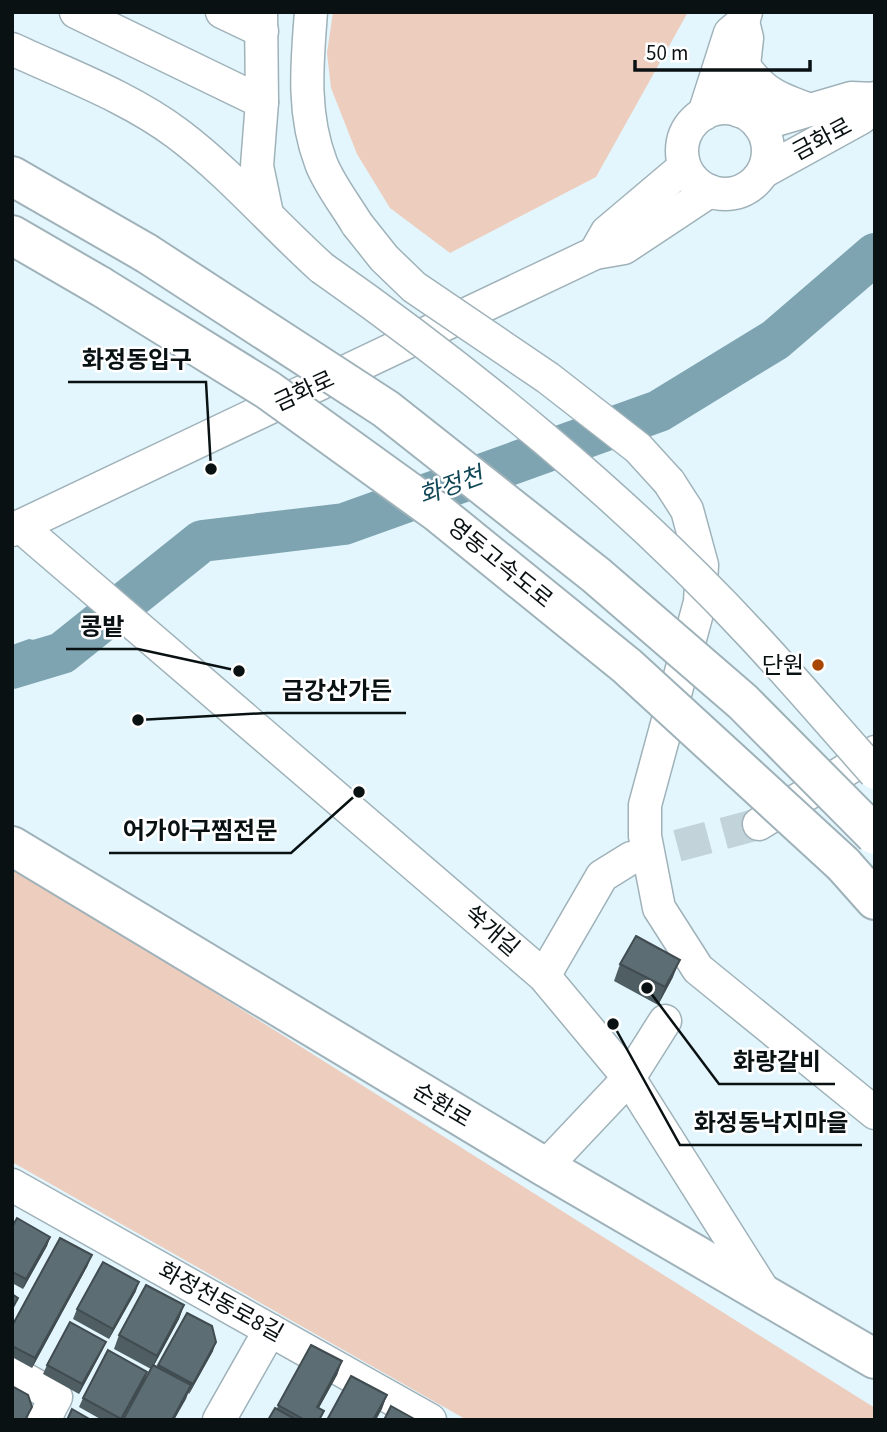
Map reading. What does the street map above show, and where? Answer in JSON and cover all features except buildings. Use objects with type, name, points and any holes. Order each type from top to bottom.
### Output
[{"type":"main road","points":[[12,176],[146,253],[386,409],[586,566],[743,702],[875,835]]},
{"type":"main road","name":"영동고속도로","points":[[12,235],[268,390],[437,512],[627,666],[844,864],[875,900]]},
{"type":"main road","name":"순환로","points":[[12,846],[545,1167],[875,1359]]},
{"type":"street","points":[[76,12],[262,102]]},
{"type":"street","points":[[222,12],[262,22],[262,102],[257,166],[267,216]]},
{"type":"street","points":[[311,12],[306,76],[309,123],[321,165],[357,224],[384,258],[414,287],[548,378],[638,447],[669,482],[687,510],[702,565],[700,602],[645,805],[645,835],[659,908],[698,969],[875,1113]]},
{"type":"street","points":[[745,17],[747,38],[744,66],[749,118],[768,148],[763,172],[756,181],[734,193],[710,191],[691,177],[684,167],[682,142],[694,121],[704,114],[727,108],[749,118]]},
{"type":"street","points":[[704,114],[730,33],[745,17]]},
{"type":"street","points":[[12,49],[131,104],[177,133],[238,184],[267,216],[322,268],[379,308],[506,407],[646,530],[751,633],[875,773]]},
{"type":"street","points":[[744,66],[758,85],[779,99],[810,110]]},
{"type":"street","name":"금화로","points":[[749,118],[810,110],[851,98],[875,98]]},
{"type":"street","name":"금화로","points":[[763,172],[861,118],[875,98]]},
{"type":"street","name":"금화로","points":[[595,253],[607,232],[684,167]]},
{"type":"street","name":"금화로","points":[[16,528],[595,253],[624,248],[710,191]]},
{"type":"street","name":"쑥개길","points":[[16,528],[75,573],[544,976],[628,1078],[769,1299]]},
{"type":"street","points":[[760,824],[875,752]]},
{"type":"street","points":[[544,976],[601,876],[631,858]]},
{"type":"street","points":[[545,1167],[628,1078],[665,1021]]},
{"type":"street","name":"화정천동로8길","points":[[12,1185],[429,1420]]},
{"type":"street","points":[[219,1420],[270,1330]]},
{"type":"street","points":[[12,1372],[57,1397],[44,1420]]},
{"type":"shaded area","points":[[333,12],[688,12],[596,177],[450,253],[390,208],[357,154],[331,88],[327,53]]},
{"type":"shaded area","points":[[12,865],[875,1408],[875,1420],[467,1420],[12,1162]]},
{"type":"water","points":[[102,613],[112,618],[70,655],[12,675],[12,645],[29,639],[55,644]]},
{"type":"waterway","name":"화정천","points":[[12,668],[62,653],[202,541],[344,524],[659,411],[775,340],[875,254]]},
{"type":"tunnel","points":[[631,858],[759,824]]},
{"type":"place","name":"화정동입구","points":[[211,469]]},
{"type":"place","name":"단원","points":[[818,665]]},
{"type":"place","name":"콩밭","points":[[239,671]]},
{"type":"place","name":"금강산가든","points":[[138,720]]},
{"type":"place","name":"어가아구찜전문","points":[[359,792]]},
{"type":"place","name":"화랑갈비","points":[[647,988]]},
{"type":"place","name":"화정동낙지마을","points":[[613,1024]]}]
